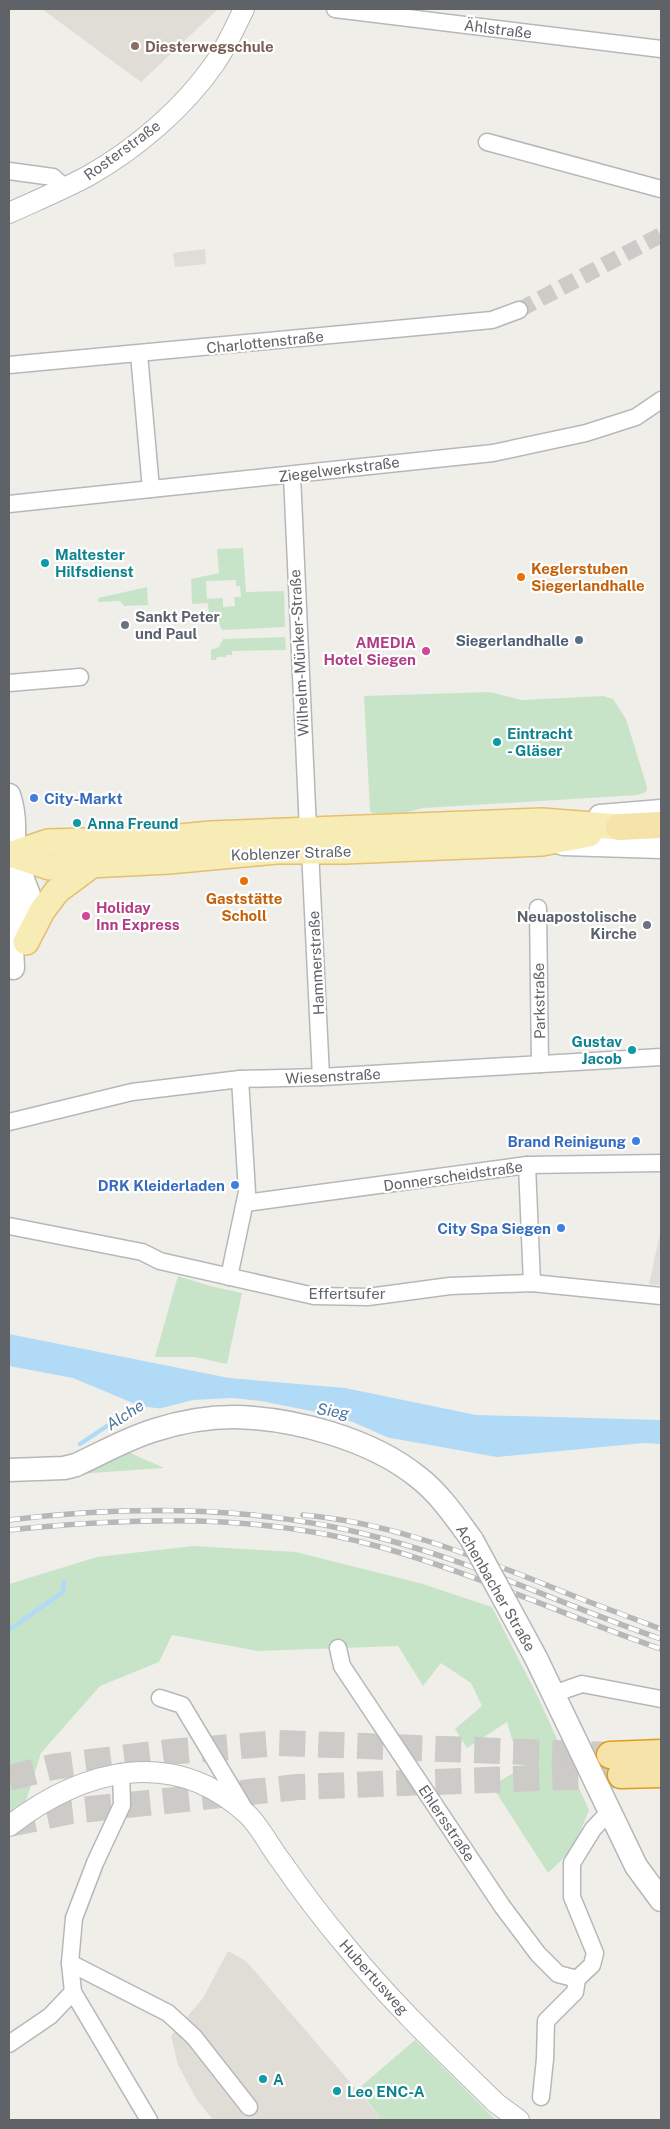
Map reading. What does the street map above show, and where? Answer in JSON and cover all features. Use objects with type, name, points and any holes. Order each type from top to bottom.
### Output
[{"type":"highway","points":[[619,828],[661,825]]},
{"type":"highway","points":[[661,1753],[615,1765],[661,1774]]},
{"type":"main road","points":[[9,795],[12,806],[10,852],[11,975]]},
{"type":"main road","name":"Koblenzer Straße","points":[[542,832],[661,811]]},
{"type":"main road","name":"Koblenzer Straße","points":[[10,852],[50,867],[92,865],[309,840],[619,828]]},
{"type":"main road","name":"Koblenzer Straße","points":[[542,832],[661,847]]},
{"type":"main road","name":"Koblenzer Straße","points":[[10,852],[48,842],[158,839],[211,834],[309,840]]},
{"type":"main road","points":[[10,852],[29,894],[26,942]]},
{"type":"main road","points":[[11,975],[42,911],[57,891],[92,865]]},
{"type":"main road","name":"Achenbacher Straße","points":[[9,1470],[64,1468],[76,1465],[163,1428],[203,1419],[232,1417],[261,1418],[343,1438],[373,1449],[396,1462],[418,1477],[437,1495],[472,1540],[536,1658],[636,1866],[661,1900]]},
{"type":"street","name":"Rosterstraße","points":[[9,213],[90,175],[132,146],[177,107],[215,63],[244,9]]},
{"type":"street","name":"Ählstraße","points":[[335,9],[661,49]]},
{"type":"street","points":[[488,142],[661,189]]},
{"type":"street","points":[[9,171],[53,177],[64,188]]},
{"type":"street","name":"Charlottenstraße","points":[[9,366],[492,320],[518,310]]},
{"type":"street","points":[[139,354],[151,489]]},
{"type":"street","name":"Ziegelwerkstraße","points":[[9,504],[493,453],[586,433],[636,417],[661,400]]},
{"type":"street","name":"Wilhelm-Münker-Straße","points":[[292,475],[309,840]]},
{"type":"street","points":[[9,684],[80,677]]},
{"type":"street","name":"Hammerstraße","points":[[309,840],[322,1077]]},
{"type":"street","name":"Parkstraße","points":[[538,908],[540,1064]]},
{"type":"street","name":"Wiesenstraße","points":[[9,1122],[132,1092],[240,1079],[322,1077],[661,1057]]},
{"type":"street","points":[[229,1277],[247,1192],[240,1079]]},
{"type":"street","name":"Donnerscheidstraße","points":[[246,1203],[527,1165],[661,1163]]},
{"type":"street","points":[[527,1165],[532,1283]]},
{"type":"street","name":"Effertsufer","points":[[9,1226],[142,1252],[160,1261],[314,1296],[368,1297],[450,1286],[532,1283],[661,1296]]},
{"type":"street","name":"Ehlersstraße","points":[[338,1648],[342,1666],[502,1906],[538,1954],[558,1974],[576,1978]]},
{"type":"street","points":[[553,1694],[582,1684],[661,1698]]},
{"type":"street","name":"Hubertusweg","points":[[160,1698],[182,1705],[249,1816],[314,1908],[373,1980],[496,2104],[519,2120]]},
{"type":"street","points":[[121,1772],[122,1805],[95,1863],[74,1918],[70,1963],[73,1992],[149,2120]]},
{"type":"street","name":"Hubertusweg","points":[[9,1826],[42,1804],[80,1785],[121,1772],[158,1773],[187,1777],[219,1792],[249,1816]]},
{"type":"street","points":[[541,2097],[546,2021],[575,1992],[576,1978],[592,1966],[595,1953],[572,1897],[572,1863],[593,1828],[610,1811]]},
{"type":"street","points":[[70,1963],[168,2013],[194,2037],[249,2107]]},
{"type":"street","points":[[9,2044],[50,2016],[73,1992]]},
{"type":"shaded area","name":"Diesterwegschule","points":[[42,9],[218,9],[141,82]]},
{"type":"shaded area","points":[[205,249],[206,264],[175,267],[173,253]]},
{"type":"shaded area","points":[[661,1229],[661,1285],[649,1284]]},
{"type":"shaded area","points":[[228,1951],[246,1961],[380,2117],[378,2120],[213,2120],[197,2100],[178,2065],[171,2036],[203,1998]]},
{"type":"green space","points":[[243,548],[246,592],[284,591],[285,627],[222,630],[218,621],[209,618],[208,603],[192,604],[191,579],[219,573],[217,549]],"holes":[[[236,580],[236,586],[240,586],[241,597],[234,597],[235,606],[223,607],[223,598],[207,599],[206,581]]]},
{"type":"green space","points":[[147,587],[148,605],[124,606],[120,601],[98,602],[98,598]]},
{"type":"green space","points":[[285,637],[286,650],[232,651],[232,655],[217,657],[216,660],[211,660],[211,650],[219,647],[223,639]]},
{"type":"green space","points":[[490,692],[522,700],[603,696],[613,699],[626,719],[647,787],[646,792],[638,795],[424,808],[404,813],[373,813],[370,811],[364,696]]},
{"type":"green space","points":[[178,1276],[242,1293],[227,1364],[195,1357],[155,1357]]},
{"type":"green space","points":[[128,1452],[164,1468],[77,1474]]},
{"type":"green space","points":[[193,1546],[296,1552],[423,1584],[492,1607],[539,1699],[589,1810],[573,1849],[548,1873],[492,1786],[524,1766],[514,1746],[507,1722],[467,1748],[455,1729],[482,1706],[471,1683],[441,1663],[423,1686],[398,1646],[257,1651],[172,1635],[159,1662],[100,1686],[41,1753],[18,1826],[9,1834],[9,1584],[97,1557]]},
{"type":"green space","points":[[415,2040],[496,2120],[378,2120],[380,2117],[358,2089]]},
{"type":"water","name":"Sieg","points":[[9,1334],[229,1378],[345,1388],[476,1415],[661,1420],[661,1444],[644,1443],[497,1457],[385,1437],[140,1406],[73,1378],[9,1366]]},
{"type":"pier","points":[[232,1398],[261,1401],[321,1413],[353,1422],[398,1442],[158,1409],[193,1400]]},
{"type":"waterway","name":"Alche","points":[[80,1444],[143,1402]]},
{"type":"waterway","name":"Alche","points":[[9,1630],[63,1592],[64,1582]]},
{"type":"tunnel","points":[[519,310],[661,235]]},
{"type":"tunnel","points":[[9,1778],[52,1767],[169,1752],[279,1743],[610,1755]]},
{"type":"tunnel","points":[[9,1824],[71,1811],[298,1787],[621,1775]]},
{"type":"railway","points":[[9,1520],[103,1512],[150,1510],[198,1511],[245,1514],[338,1528],[419,1549],[489,1573],[661,1639]]},
{"type":"railway","points":[[303,1515],[365,1524],[426,1540],[661,1629]]},
{"type":"railway","points":[[9,1530],[103,1522],[198,1521],[245,1523],[338,1537],[384,1548],[489,1583],[661,1649]]},
{"type":"place","name":"Diesterwegschule","points":[[135,46]]},
{"type":"place","name":"Maltester Hilfsdienst","points":[[45,563]]},
{"type":"place","name":"Keglerstuben Siegerlandhalle","points":[[521,577]]},
{"type":"place","name":"Sankt Peter und Paul","points":[[125,625]]},
{"type":"place","name":"Siegerlandhalle","points":[[579,640]]},
{"type":"place","name":"AMEDIA Hotel Siegen","points":[[426,651]]},
{"type":"place","name":"Eintracht - Gläser","points":[[497,742]]},
{"type":"place","name":"City-Markt","points":[[34,798]]},
{"type":"place","name":"Anna Freund","points":[[77,823]]},
{"type":"place","name":"Gaststätte Scholl","points":[[244,881]]},
{"type":"place","name":"Holiday Inn Express","points":[[86,916]]},
{"type":"place","name":"Neuapostolische Kirche","points":[[647,925]]},
{"type":"place","name":"Gustav Jacob","points":[[632,1050]]},
{"type":"place","name":"Brand Reinigung","points":[[636,1141]]},
{"type":"place","name":"DRK Kleiderladen","points":[[235,1185]]},
{"type":"place","name":"City Spa Siegen","points":[[561,1228]]},
{"type":"place","name":"A","points":[[263,2079]]},
{"type":"place","name":"Leo ENC-A","points":[[337,2091]]}]
